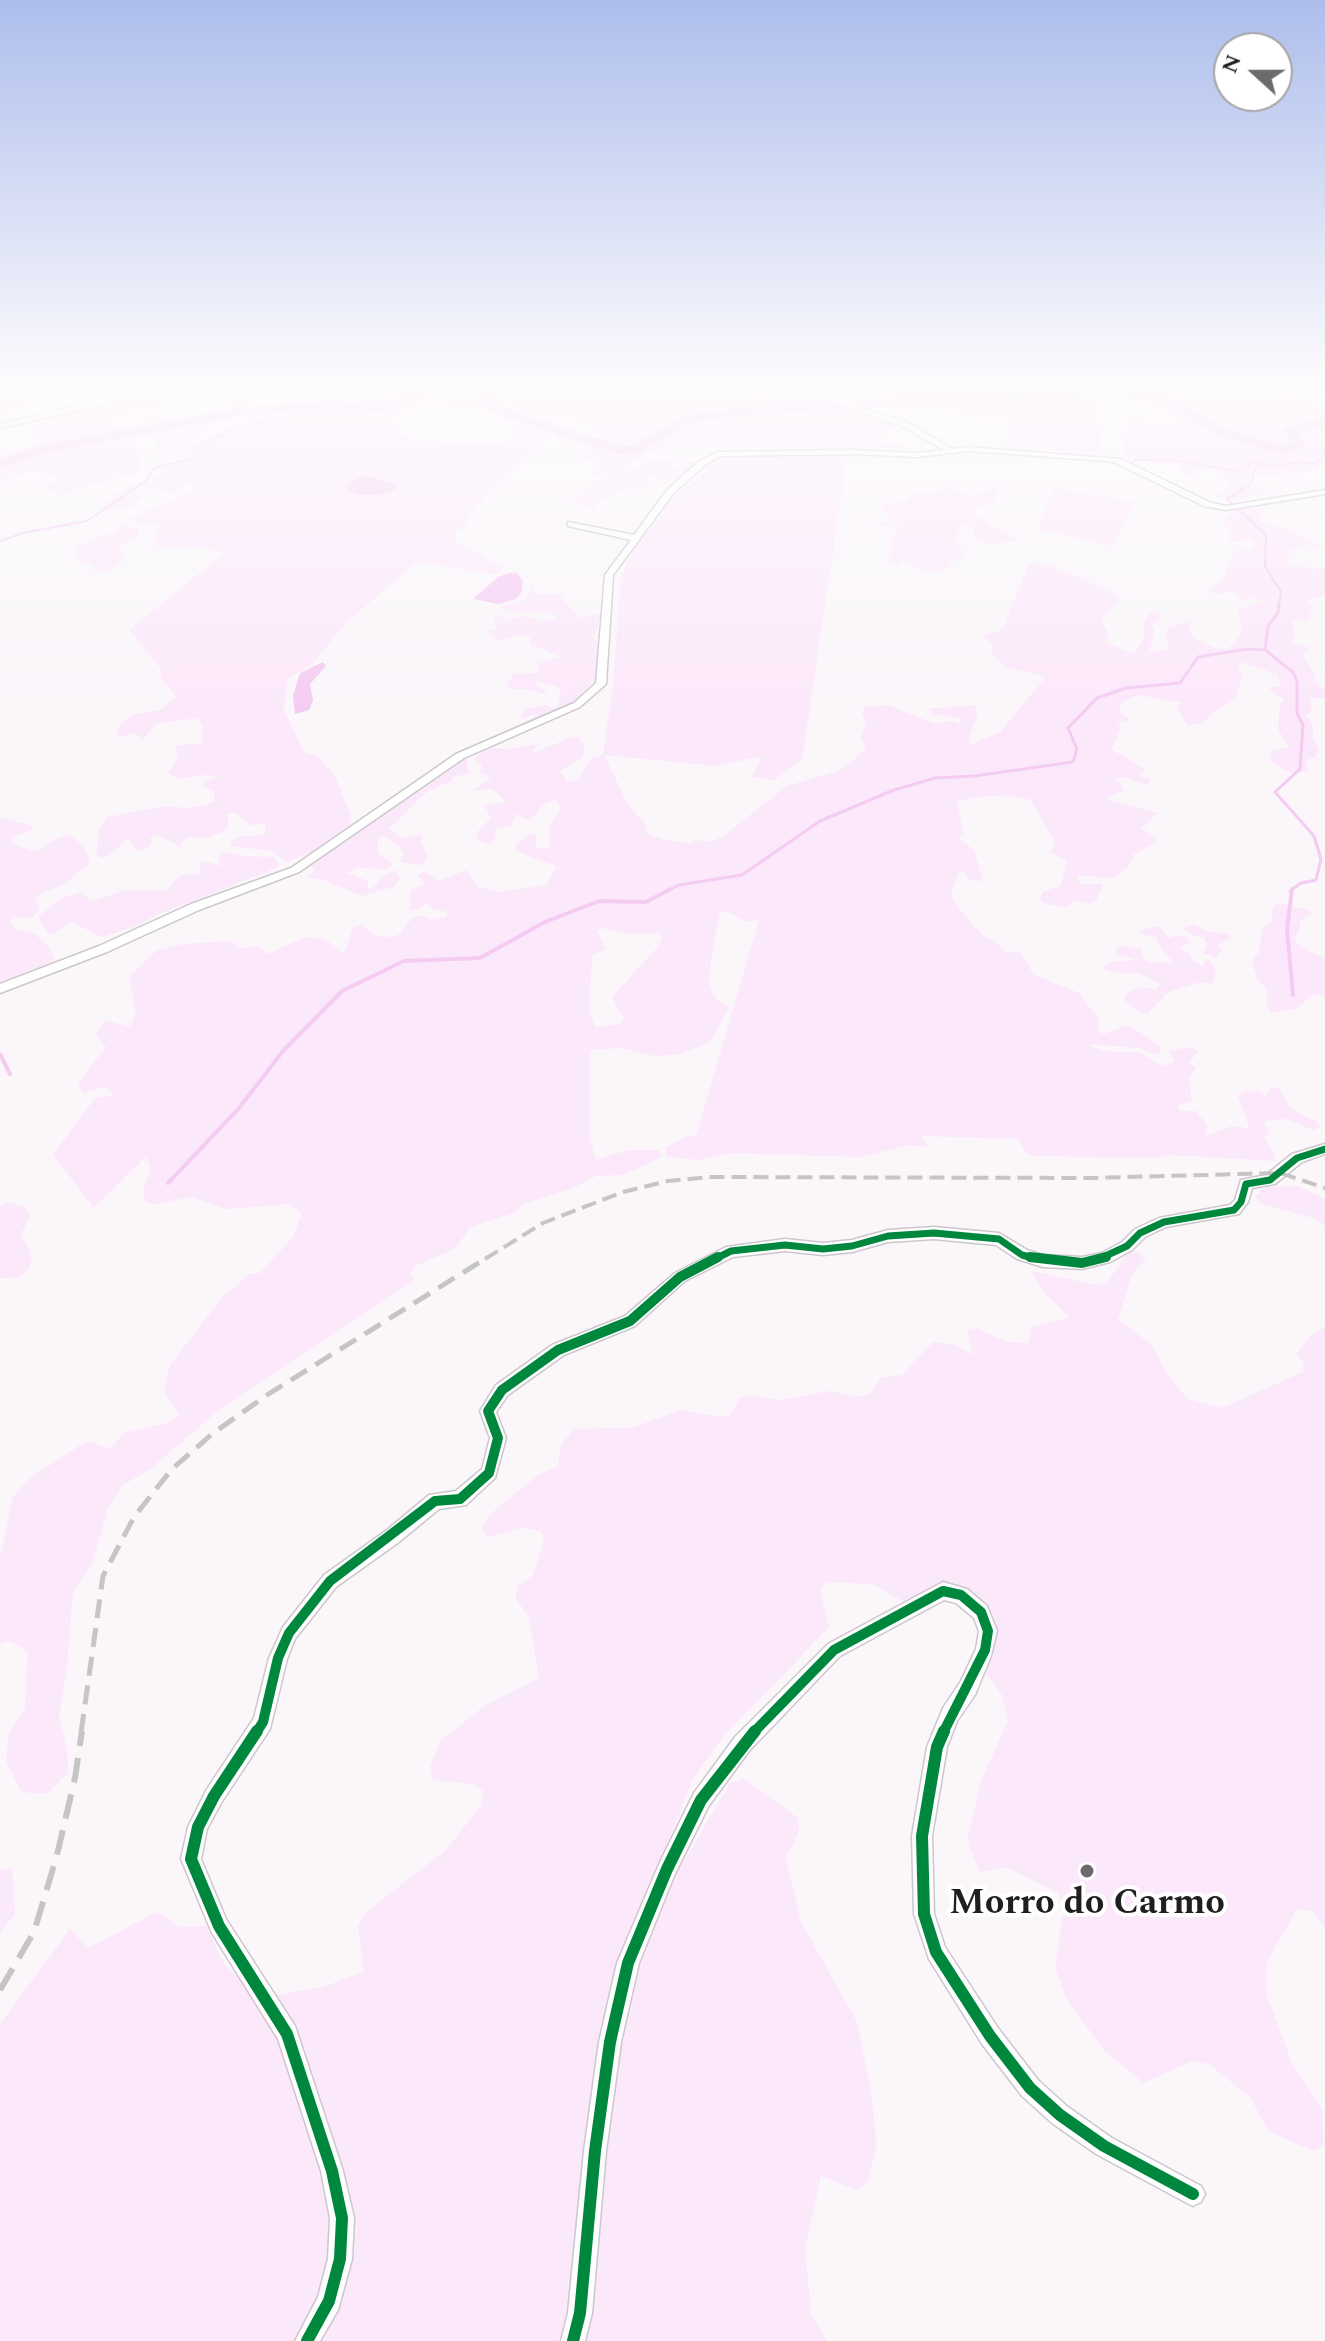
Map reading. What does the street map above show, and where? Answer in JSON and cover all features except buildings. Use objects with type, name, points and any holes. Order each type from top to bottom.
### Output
[{"type":"street","points":[[0,989],[103,949],[195,907],[295,870],[460,756],[577,705],[601,684],[609,575],[671,491]]},
{"type":"street","points":[[1178,491],[1226,508],[1325,492]]},
{"type":"street","points":[[571,524],[634,538]]},
{"type":"street","points":[[307,2341],[329,2301],[340,2259],[342,2218],[332,2171],[287,2034],[219,1926],[191,1859],[198,1827],[214,1796],[263,1722],[271,1701],[278,1658],[289,1633],[330,1581],[435,1501],[460,1499],[489,1473],[498,1438],[488,1411],[502,1390],[558,1350],[630,1321],[680,1277],[731,1251],[785,1245],[823,1249],[852,1246],[888,1236],[934,1233],[999,1239],[1022,1255],[1043,1261],[1082,1263],[1105,1258],[1127,1246],[1140,1233],[1164,1222],[1234,1210],[1241,1202],[1246,1184],[1270,1180],[1297,1158],[1325,1149]]},
{"type":"street","points":[[573,2341],[580,2313],[610,2042],[628,1963],[667,1869],[694,1814],[742,1744],[834,1650],[943,1591],[961,1595],[981,1612],[988,1631],[985,1650],[968,1688],[950,1715],[937,1747],[925,1821],[922,1848],[924,1914],[936,1952],[990,2036],[1030,2088],[1060,2115],[1104,2146],[1193,2194]]},
{"type":"shaded area","points":[[51,491],[72,491],[59,495]]},
{"type":"shaded area","points":[[137,491],[142,493],[143,498],[127,509],[105,511],[102,504],[115,497],[116,492]]},
{"type":"shaded area","points":[[192,491],[490,491],[467,515],[465,527],[455,533],[456,541],[503,568],[497,574],[417,562],[348,621],[311,665],[287,679],[284,710],[304,752],[318,756],[335,776],[351,816],[349,826],[312,852],[287,862],[271,851],[231,846],[231,841],[238,837],[264,835],[266,829],[265,824],[250,825],[236,813],[227,814],[229,826],[222,832],[205,838],[188,837],[180,847],[157,834],[150,838],[152,843],[146,849],[138,852],[128,838],[111,854],[102,858],[96,855],[100,828],[108,817],[166,806],[185,808],[205,805],[215,801],[214,792],[202,786],[205,781],[220,777],[204,775],[180,779],[168,773],[178,757],[175,746],[202,743],[202,725],[197,718],[156,724],[142,740],[135,732],[121,737],[117,733],[121,724],[132,715],[160,710],[177,697],[160,677],[161,669],[129,630],[225,552],[195,547],[155,546],[157,524],[136,524],[130,518]]},
{"type":"shaded area","points":[[350,491],[389,491],[378,495],[359,495]]},
{"type":"shaded area","points":[[623,491],[597,501],[596,511],[570,500],[586,492]]},
{"type":"shaded area","points":[[842,491],[802,759],[774,780],[752,777],[761,759],[756,757],[717,766],[604,755],[628,805],[646,824],[646,833],[691,844],[696,840],[710,842],[722,837],[787,786],[838,771],[856,759],[866,749],[861,738],[866,723],[862,712],[865,707],[888,705],[935,724],[952,721],[960,724],[961,719],[933,714],[929,709],[976,705],[977,716],[968,741],[971,745],[1000,732],[1046,677],[1003,666],[992,653],[993,644],[981,637],[1002,630],[1028,567],[1033,562],[1056,567],[1122,597],[1101,620],[1109,633],[1105,642],[1131,653],[1136,651],[1144,636],[1143,624],[1151,610],[1161,614],[1159,620],[1152,624],[1155,630],[1149,653],[1170,648],[1165,635],[1167,629],[1189,620],[1192,623],[1188,628],[1194,638],[1215,648],[1228,649],[1242,633],[1237,610],[1262,601],[1253,598],[1245,601],[1231,591],[1217,595],[1209,590],[1223,579],[1233,557],[1231,551],[1254,550],[1254,543],[1250,540],[1226,543],[1234,535],[1224,525],[1227,515],[1257,507],[1264,510],[1260,521],[1286,529],[1320,546],[1319,550],[1306,544],[1291,550],[1286,562],[1293,566],[1325,569],[1325,596],[1306,601],[1314,606],[1307,622],[1291,619],[1296,638],[1292,643],[1308,647],[1309,650],[1302,655],[1316,677],[1313,682],[1325,689],[1325,698],[1309,698],[1312,711],[1305,715],[1313,725],[1313,739],[1319,750],[1316,757],[1306,760],[1308,770],[1293,774],[1270,761],[1272,751],[1289,747],[1278,729],[1280,705],[1284,699],[1270,690],[1270,687],[1282,686],[1276,674],[1242,662],[1237,668],[1242,677],[1235,698],[1202,723],[1187,726],[1177,708],[1182,703],[1139,695],[1122,702],[1119,711],[1130,720],[1118,722],[1121,728],[1111,749],[1146,770],[1137,775],[1149,779],[1150,783],[1145,785],[1126,777],[1115,779],[1125,790],[1108,797],[1108,800],[1158,813],[1141,828],[1157,842],[1134,854],[1129,866],[1112,878],[1076,875],[1082,884],[1103,884],[1096,901],[1090,904],[1075,900],[1067,907],[1045,904],[1040,900],[1043,892],[1061,885],[1067,861],[1050,851],[1054,847],[1053,838],[1030,800],[1010,795],[975,797],[957,802],[964,835],[958,838],[974,850],[983,881],[969,880],[964,871],[958,873],[951,895],[982,935],[996,942],[1004,951],[1020,953],[1034,975],[1079,993],[1099,1020],[1097,1031],[1104,1034],[1124,1026],[1133,1028],[1159,1045],[1161,1051],[1155,1054],[1139,1048],[1089,1044],[1102,1051],[1141,1053],[1161,1066],[1175,1062],[1168,1051],[1190,1047],[1199,1050],[1189,1063],[1196,1068],[1189,1078],[1192,1101],[1177,1105],[1180,1111],[1196,1111],[1208,1127],[1204,1136],[1232,1126],[1250,1129],[1238,1096],[1243,1092],[1261,1091],[1266,1097],[1271,1087],[1280,1089],[1290,1108],[1320,1127],[1313,1130],[1287,1119],[1263,1121],[1269,1134],[1264,1138],[1271,1147],[1275,1161],[1172,1155],[1156,1158],[1035,1156],[1026,1152],[1018,1139],[922,1136],[928,1147],[909,1145],[860,1157],[733,1153],[698,1160],[667,1157],[665,1148],[689,1135],[696,1136],[759,920],[745,922],[728,912],[720,912],[708,978],[713,995],[729,1008],[710,1042],[681,1054],[655,1056],[622,1048],[590,1050],[589,1137],[596,1160],[628,1150],[659,1150],[662,1157],[623,1175],[596,1176],[571,1189],[526,1203],[512,1214],[470,1227],[456,1248],[415,1266],[411,1274],[415,1280],[216,1412],[153,1467],[122,1486],[108,1509],[91,1566],[73,1591],[67,1668],[59,1717],[67,1748],[68,1773],[47,1794],[21,1792],[6,1761],[9,1733],[25,1707],[28,1651],[9,1641],[0,1644],[0,1557],[13,1497],[30,1478],[79,1446],[91,1442],[110,1449],[124,1433],[171,1422],[179,1414],[164,1391],[170,1365],[222,1298],[249,1274],[260,1273],[293,1237],[302,1213],[289,1204],[225,1209],[192,1197],[155,1204],[146,1202],[143,1191],[151,1169],[146,1157],[94,1208],[53,1155],[95,1098],[114,1095],[105,1087],[83,1093],[78,1083],[106,1047],[96,1035],[105,1020],[130,1027],[136,1013],[129,976],[156,951],[183,944],[231,941],[238,948],[257,947],[268,954],[306,937],[325,939],[344,954],[353,927],[361,925],[376,936],[392,937],[400,934],[412,918],[420,915],[432,920],[446,917],[447,912],[433,909],[427,902],[418,909],[410,910],[411,890],[425,884],[418,875],[424,872],[439,881],[466,870],[479,887],[501,892],[547,885],[557,866],[532,858],[516,849],[516,844],[531,833],[537,836],[536,849],[550,847],[550,825],[562,807],[555,800],[543,805],[530,821],[516,814],[511,826],[497,828],[494,841],[489,844],[476,840],[478,831],[491,818],[485,806],[506,802],[492,789],[472,791],[491,778],[480,773],[482,765],[474,759],[488,748],[509,749],[542,743],[533,749],[533,753],[573,737],[579,738],[584,745],[583,757],[560,771],[567,782],[579,779],[591,758],[603,755],[613,685],[621,576],[632,552],[679,493]],"holes":[[[605,928],[628,934],[659,933],[662,938],[657,948],[612,997],[624,1019],[620,1024],[595,1027],[589,1010],[592,955],[605,949],[597,930]]]},
{"type":"shaded area","points":[[961,491],[979,497],[980,493],[997,491],[993,503],[977,508],[975,513],[991,527],[1009,533],[1017,540],[997,544],[980,542],[973,538],[974,528],[965,524],[955,538],[964,553],[962,559],[949,563],[948,568],[924,572],[903,559],[899,564],[893,563],[889,555],[892,548],[889,540],[901,527],[877,526],[878,522],[890,521],[882,511],[885,503],[906,502],[914,492]]},
{"type":"shaded area","points":[[1053,491],[1073,491],[1135,502],[1112,546],[1038,529]]},
{"type":"shaded area","points":[[1223,491],[1268,493],[1233,501],[1213,496]]},
{"type":"shaded area","points":[[121,525],[139,529],[138,538],[120,545],[121,553],[126,557],[116,567],[95,572],[92,564],[75,560],[79,552],[76,548],[102,535],[113,534]]},
{"type":"shaded area","points":[[517,573],[523,581],[522,591],[516,599],[498,604],[473,599],[498,577]]},
{"type":"shaded area","points":[[532,588],[534,593],[565,595],[557,600],[563,600],[582,618],[601,612],[596,633],[590,633],[599,644],[598,675],[574,702],[563,709],[496,736],[539,715],[523,719],[521,714],[527,709],[546,705],[558,707],[561,689],[557,686],[534,681],[536,686],[546,690],[544,694],[527,689],[510,689],[507,684],[514,674],[538,673],[540,669],[536,664],[561,657],[531,645],[529,636],[517,635],[495,642],[493,635],[485,631],[497,628],[493,617],[498,615],[506,617],[504,622],[521,616],[537,618],[537,623],[557,618],[551,612],[505,611],[498,607],[523,601]]},
{"type":"shaded area","points":[[323,662],[326,666],[310,684],[313,700],[309,710],[295,714],[293,696],[300,673]]},
{"type":"shaded area","points":[[468,758],[467,768],[471,773],[453,777],[451,781],[428,791],[389,828],[402,838],[423,835],[421,841],[427,857],[423,865],[400,862],[404,853],[397,844],[382,836],[378,838],[377,852],[393,865],[384,869],[357,868],[346,873],[368,881],[368,888],[372,889],[382,877],[395,870],[401,878],[393,887],[362,896],[324,880],[307,878],[315,870],[311,865],[459,760]]},
{"type":"shaded area","points":[[0,818],[31,825],[32,830],[13,837],[11,843],[36,852],[59,837],[69,835],[84,846],[90,862],[66,883],[41,894],[35,900],[40,910],[31,918],[12,917],[11,923],[16,929],[35,934],[50,948],[54,960],[43,969],[0,984]]},
{"type":"shaded area","points":[[224,852],[240,856],[275,857],[279,867],[154,916],[139,925],[102,937],[72,922],[50,935],[38,917],[61,898],[80,892],[92,901],[125,890],[166,891],[181,875],[200,874],[201,860],[221,866],[218,856]]},
{"type":"shaded area","points":[[1277,903],[1309,910],[1311,915],[1300,920],[1296,942],[1325,958],[1325,996],[1315,994],[1295,1009],[1272,1013],[1267,1007],[1267,990],[1257,979],[1252,961],[1259,952],[1262,929],[1272,922],[1273,907]]},
{"type":"shaded area","points":[[1194,925],[1228,934],[1231,939],[1217,945],[1222,950],[1216,958],[1204,953],[1205,939],[1188,933],[1184,928]]},
{"type":"shaded area","points":[[1158,926],[1169,938],[1178,935],[1186,937],[1189,942],[1180,949],[1191,954],[1192,960],[1202,966],[1208,958],[1216,969],[1213,983],[1197,983],[1169,992],[1147,1014],[1132,1008],[1124,1000],[1125,994],[1140,987],[1157,990],[1160,984],[1139,973],[1118,973],[1102,968],[1113,962],[1137,960],[1116,954],[1116,948],[1123,946],[1142,949],[1142,957],[1148,962],[1174,963],[1159,946],[1156,937],[1139,934],[1144,929]]},
{"type":"shaded area","points":[[1298,1186],[1325,1199],[1325,1226],[1317,1219],[1259,1203],[1255,1196],[1267,1187]]},
{"type":"shaded area","points":[[7,1202],[23,1206],[28,1211],[30,1218],[20,1235],[28,1247],[32,1262],[28,1270],[18,1277],[0,1278],[0,1208]]},
{"type":"shaded area","points":[[1129,1251],[1139,1252],[1146,1259],[1132,1274],[1118,1320],[1150,1343],[1170,1379],[1188,1399],[1222,1408],[1303,1372],[1304,1363],[1296,1355],[1310,1336],[1325,1327],[1325,1927],[1311,1911],[1297,1909],[1267,1962],[1267,1996],[1292,2063],[1322,2109],[1324,2144],[1314,2151],[1269,2132],[1250,2097],[1209,2064],[1193,2061],[1143,2083],[1103,2049],[1067,2000],[1055,1968],[1064,1908],[1058,1893],[1006,1867],[980,1872],[971,1851],[968,1837],[981,1781],[1008,1721],[1002,1695],[986,1673],[990,1633],[951,1589],[904,1602],[872,1584],[826,1582],[820,1591],[829,1627],[722,1738],[693,1779],[664,1852],[666,1866],[677,1873],[730,1783],[743,1778],[798,1818],[799,1832],[786,1857],[800,1920],[857,2022],[871,2093],[877,2146],[867,2182],[856,2190],[821,2176],[805,2248],[811,2313],[827,2341],[0,2341],[0,2024],[70,1929],[88,1948],[157,1912],[180,1927],[207,1926],[224,1964],[260,1998],[323,1987],[364,1972],[358,1926],[367,1911],[444,1852],[481,1806],[483,1791],[472,1784],[433,1780],[430,1767],[440,1741],[487,1704],[539,1678],[529,1618],[516,1598],[517,1586],[533,1576],[544,1541],[541,1531],[522,1528],[488,1537],[482,1529],[488,1516],[538,1475],[558,1467],[561,1445],[574,1429],[632,1428],[682,1410],[719,1417],[730,1415],[740,1398],[751,1396],[783,1400],[828,1391],[860,1397],[870,1394],[881,1378],[902,1375],[933,1342],[955,1345],[973,1355],[967,1330],[977,1328],[1007,1342],[1028,1343],[1032,1327],[1070,1317],[1042,1291],[1032,1271],[1096,1285],[1106,1284]]},
{"type":"shaded area","points":[[12,1867],[15,1914],[0,1933],[0,1870]]},
{"type":"waterway","points":[[0,541],[23,533],[87,521],[131,491]]},
{"type":"waterway","points":[[1239,491],[1227,499],[1266,535],[1265,566],[1281,592],[1279,605]]},
{"type":"waterway","points":[[1265,650],[1268,626],[1278,613],[1279,603]]},
{"type":"waterway","points":[[671,889],[742,875],[820,821],[894,790],[935,778],[974,776],[1073,762],[1077,749],[1068,728],[1097,698],[1126,688],[1180,683],[1198,657],[1247,649],[1265,650]]},
{"type":"waterway","points":[[1265,650],[1293,672],[1297,681],[1297,713],[1303,725],[1300,769],[1275,792],[1314,836],[1321,859],[1316,880],[1301,883],[1292,890]]},
{"type":"waterway","points":[[168,1183],[239,1108],[283,1051],[342,991],[404,961],[480,958],[545,922],[599,901],[646,902],[671,889]]},
{"type":"waterway","points":[[667,891],[671,889]]},
{"type":"waterway","points":[[1292,890],[1287,929],[1293,995]]},
{"type":"waterway","points":[[0,1054],[10,1074]]},
{"type":"railway","points":[[485,1259],[543,1223],[623,1192],[668,1181],[712,1177],[1090,1178],[1280,1173],[1325,1188]]},
{"type":"railway","points":[[81,1733],[103,1576],[134,1517],[171,1470],[212,1434],[267,1395],[488,1257]]},
{"type":"railway","points":[[0,1990],[34,1932],[57,1855],[75,1778],[82,1731]]},
{"type":"cycle path","points":[[307,2341],[329,2301],[340,2259],[342,2218],[332,2171],[287,2034],[219,1926],[191,1859],[198,1827],[214,1796],[263,1722],[278,1658],[289,1633],[330,1581],[435,1501],[460,1499],[489,1473],[498,1438],[488,1411],[502,1390],[558,1350],[630,1321],[680,1277],[731,1251],[785,1245],[823,1249],[852,1246],[888,1236],[934,1233],[999,1239],[1022,1255],[1043,1261],[1082,1263],[1105,1258],[1127,1246],[1140,1233],[1164,1222],[1234,1210],[1241,1202],[1246,1184],[1270,1180],[1297,1158],[1325,1149]]},
{"type":"cycle path","points":[[573,2341],[580,2313],[595,2151],[610,2042],[628,1963],[667,1869],[701,1800],[742,1744],[834,1650],[943,1591],[961,1595],[981,1612],[988,1631],[985,1650],[968,1688],[950,1715],[937,1747],[922,1836],[924,1914],[936,1952],[990,2036],[1030,2088],[1060,2115],[1104,2146],[1193,2194]]},
{"type":"place","name":"Morro do Carmo","points":[[1087,1871]]}]
